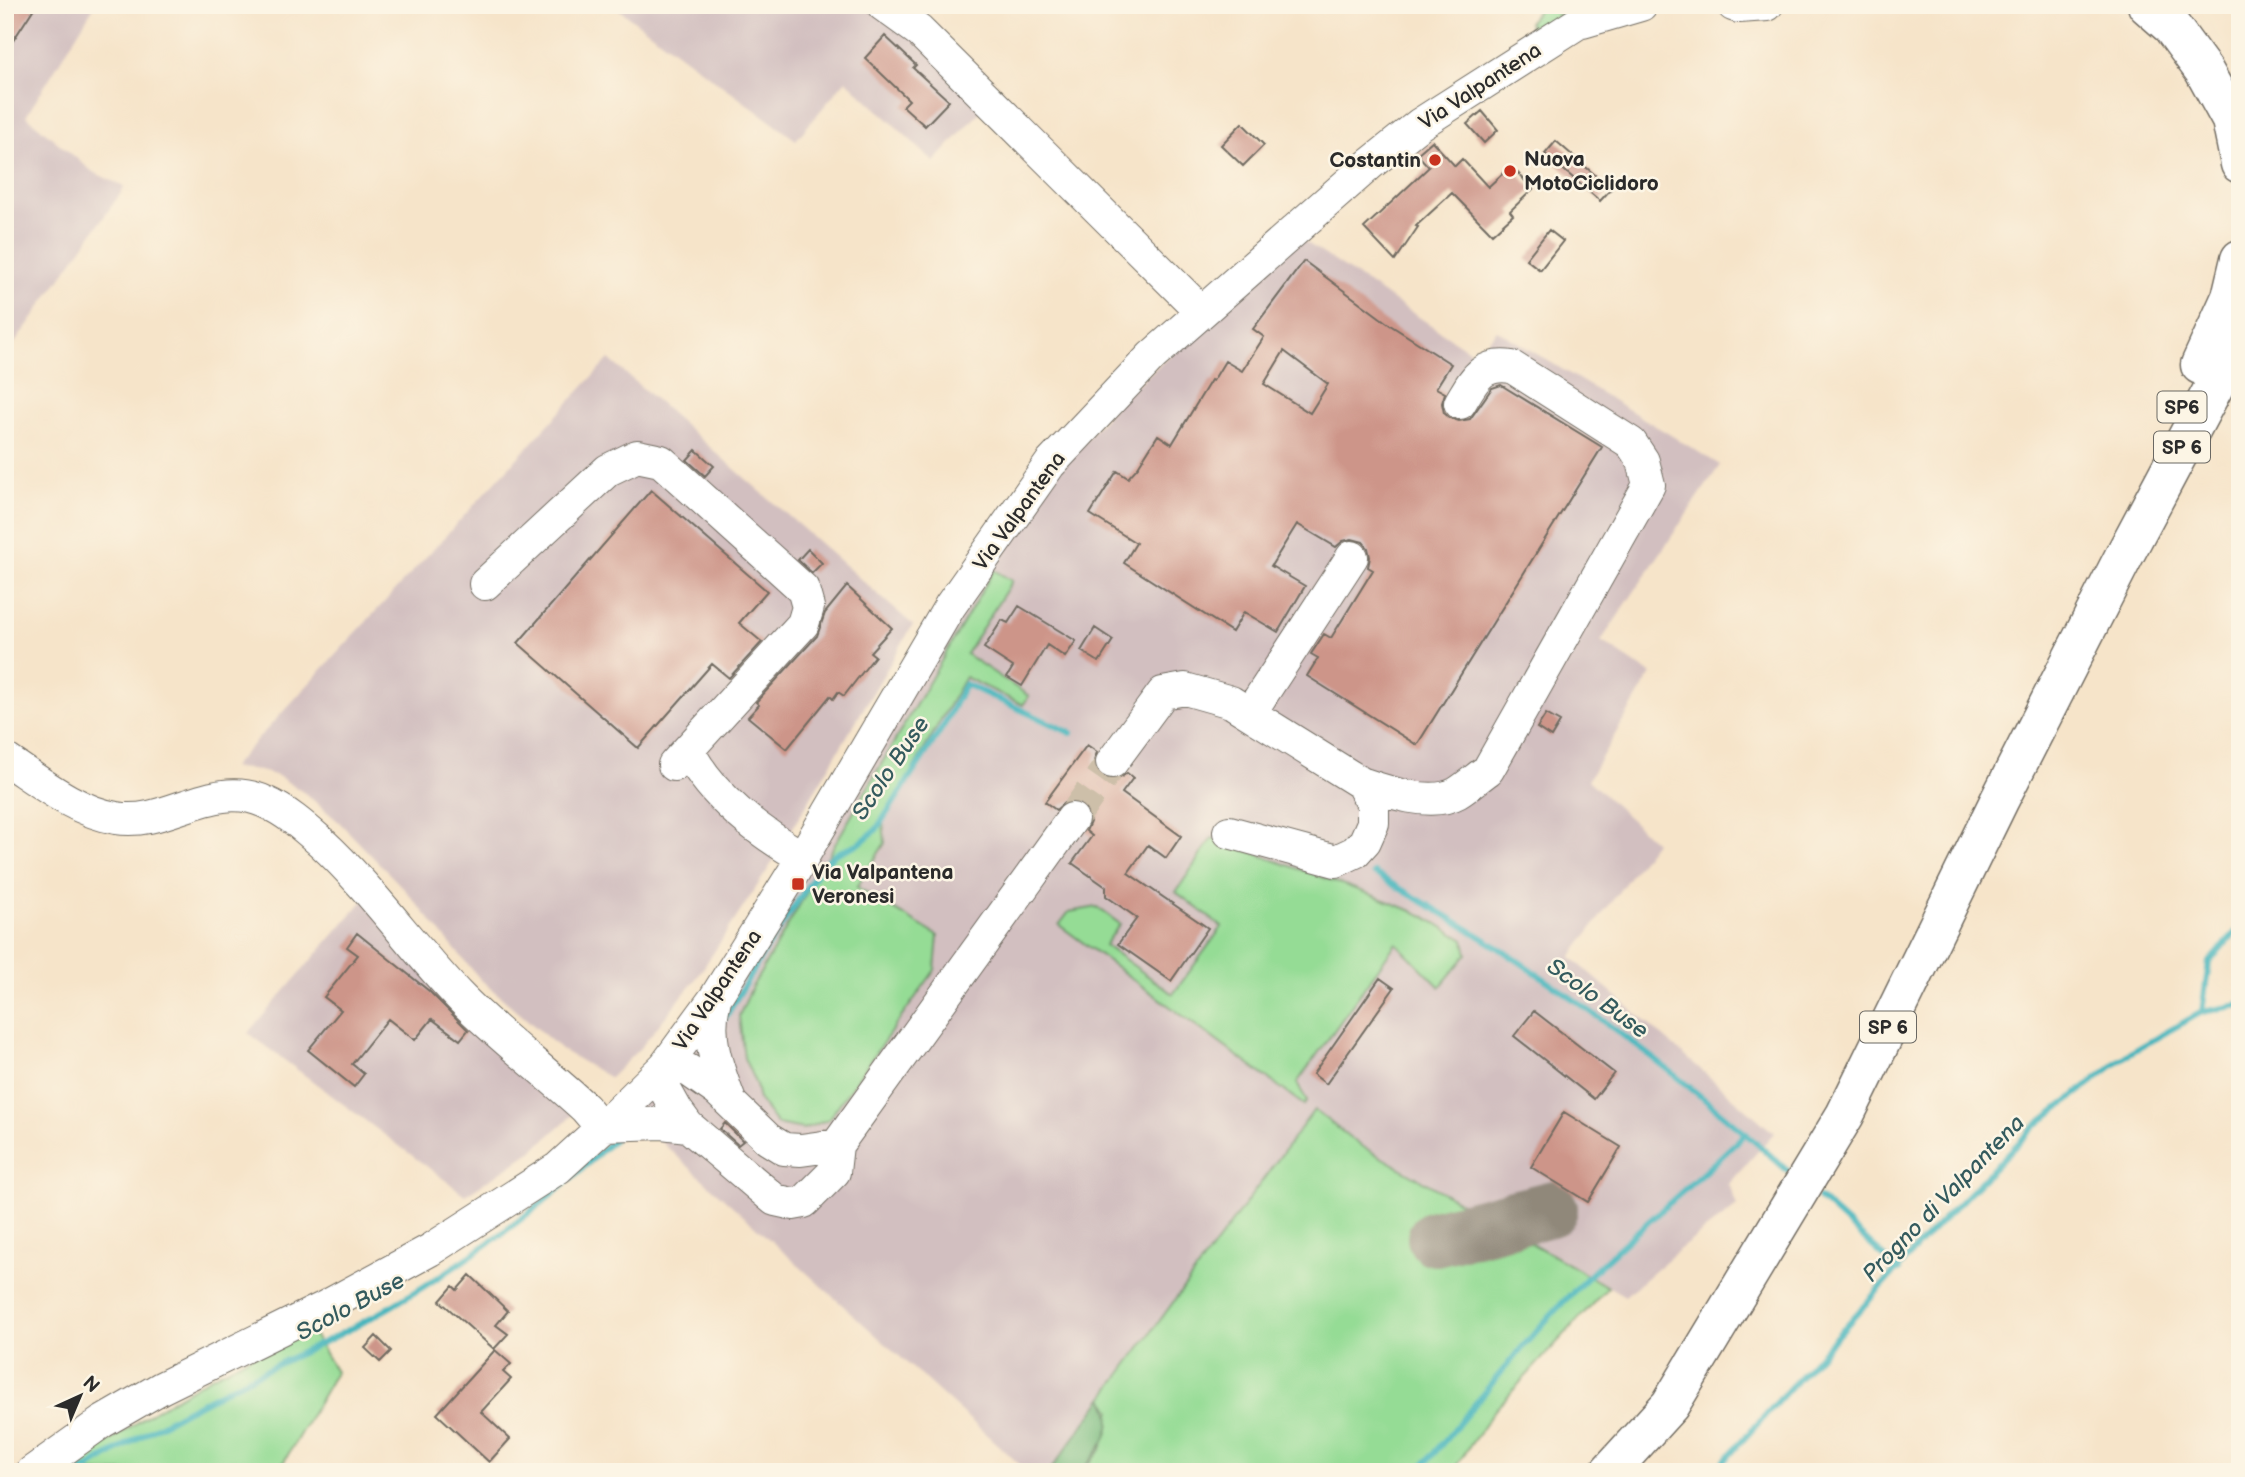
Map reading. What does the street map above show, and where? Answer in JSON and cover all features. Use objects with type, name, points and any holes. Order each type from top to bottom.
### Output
[{"type":"highway","points":[[2147,5],[2171,26],[2204,71],[2231,120],[2240,164]]},
{"type":"highway","name":"SP6","points":[[2124,556],[2188,392],[2231,297],[2240,259]]},
{"type":"highway","name":"SP 6","points":[[1609,1472],[1670,1405],[1845,1115],[2124,556],[2240,338]]},
{"type":"highway","name":"SP6","points":[[2124,556],[2240,368]]},
{"type":"street","points":[[883,5],[919,31],[1202,312]]},
{"type":"street","name":"Via Valpantena","points":[[32,1472],[102,1422],[161,1388],[312,1314],[430,1250],[558,1168],[666,1066],[715,998],[802,858],[950,606],[1050,464],[1152,356],[1370,164],[1420,124],[1590,14],[1641,5]]},
{"type":"street","points":[[1733,5],[1767,5]]},
{"type":"street","points":[[1112,762],[1163,693],[1185,689],[1231,702],[1362,783],[1378,789],[1432,800],[1456,794],[1488,770],[1649,485],[1643,461],[1631,443],[1512,367],[1500,365],[1484,369],[1460,402]]},
{"type":"street","points":[[485,584],[608,470],[637,456],[661,461],[803,589],[808,607],[803,624],[681,758],[698,770],[722,797],[769,838],[802,858]]},
{"type":"street","points":[[1250,713],[1352,557]]},
{"type":"street","points":[[5,759],[78,806],[118,819],[137,819],[207,798],[241,794],[265,801],[288,815],[346,866],[462,999],[604,1126],[662,1123],[688,1126]]},
{"type":"street","points":[[1229,832],[1336,861],[1355,852],[1365,841],[1373,822],[1373,804],[1362,783]]},
{"type":"street","points":[[837,1145],[801,1150],[784,1149],[768,1139],[730,1102],[688,1070],[666,1066],[663,1086],[688,1126],[775,1200],[793,1204],[804,1202],[834,1172],[837,1145],[1072,819]]},
{"type":"street","points":[[715,998],[709,1019],[715,1060],[730,1102]]},
{"type":"shaded area","points":[[5,5],[95,5],[26,116],[93,172],[125,187],[5,357]]},
{"type":"shaded area","points":[[613,5],[889,5],[993,98],[934,162],[846,80],[796,140]]},
{"type":"shaded area","points":[[1301,239],[1476,355],[1497,330],[1720,465],[1601,641],[1651,674],[1588,780],[1655,842],[1571,957],[1774,1133],[1729,1184],[1737,1206],[1680,1249],[1625,1296],[1360,1145],[1314,1110],[1049,1472],[1028,1472],[629,1113],[1049,482],[1122,398]]},
{"type":"shaded area","points":[[609,359],[913,625],[769,868],[698,976],[642,1046],[610,1078],[562,1050],[480,979],[406,891],[339,822],[306,794],[278,776],[252,769],[231,768]]},
{"type":"shaded area","points":[[367,896],[587,1102],[531,1152],[465,1195],[248,1033]]},
{"type":"green space","points":[[1543,5],[1556,5],[1557,16],[1570,5],[1584,5],[1531,36],[1529,21]]},
{"type":"green space","points":[[994,570],[1012,581],[966,654],[1029,696],[1023,705],[965,677],[883,822],[885,843],[857,887],[938,936],[935,970],[828,1120],[803,1129],[777,1124],[759,1100],[756,1085],[744,1058],[739,1016],[752,987]]},
{"type":"green space","points":[[1212,838],[1422,915],[1464,940],[1467,954],[1440,987],[1396,943],[1297,1083],[1307,1101],[1304,1105],[1059,925],[1069,912],[1097,907],[1120,924],[1105,945],[1173,994],[1222,927],[1176,892]]},
{"type":"green space","points":[[1314,1110],[1360,1145],[1608,1287],[1493,1412],[1452,1472],[1080,1472],[1101,1450],[1111,1411],[1103,1398]]},
{"type":"green space","points":[[309,1326],[336,1372],[278,1472],[65,1472],[151,1413],[207,1379]]},
{"type":"green space","points":[[1103,1398],[1110,1419],[1101,1447],[1080,1472],[1049,1472]]},
{"type":"building","points":[[5,5],[36,5],[5,53]]},
{"type":"building","points":[[885,36],[916,65],[913,68],[949,101],[925,126],[903,106],[909,100],[865,58]]},
{"type":"building","points":[[1482,111],[1498,130],[1484,143],[1467,124]]},
{"type":"building","points":[[1242,123],[1264,145],[1243,166],[1221,145]]},
{"type":"building","points":[[1432,141],[1455,166],[1462,159],[1488,187],[1511,166],[1533,189],[1510,211],[1513,215],[1492,234],[1452,193],[1416,226],[1418,227],[1395,261],[1364,228],[1429,167],[1417,154]]},
{"type":"building","points":[[1556,141],[1611,189],[1600,201],[1545,154]]},
{"type":"building","points":[[1549,230],[1563,241],[1540,270],[1526,259]]},
{"type":"building","points":[[1304,261],[1390,325],[1451,364],[1436,388],[1445,393],[1442,403],[1444,413],[1450,418],[1459,421],[1470,419],[1492,388],[1501,385],[1602,447],[1417,745],[1307,676],[1318,658],[1311,654],[1324,634],[1331,638],[1373,570],[1368,567],[1370,557],[1363,542],[1352,539],[1343,541],[1336,547],[1297,524],[1271,566],[1305,586],[1278,632],[1244,612],[1232,632],[1124,563],[1136,543],[1090,514],[1117,471],[1128,478],[1158,435],[1172,444],[1225,361],[1242,371],[1264,337],[1253,329]],"holes":[[[1284,351],[1328,384],[1310,413],[1264,384]]]},
{"type":"building","points":[[696,450],[714,466],[705,476],[687,460]]},
{"type":"building","points":[[651,490],[767,591],[739,623],[762,642],[729,678],[712,664],[638,748],[518,643]]},
{"type":"building","points":[[808,549],[822,563],[812,573],[798,560]]},
{"type":"building","points":[[847,586],[892,628],[870,652],[875,656],[844,696],[838,692],[833,699],[830,696],[787,749],[748,717],[759,705],[756,702],[817,636],[825,613]]},
{"type":"building","points":[[1019,606],[1076,641],[1065,657],[1047,645],[1022,686],[1007,677],[1013,667],[984,648],[1002,620],[1008,623]]},
{"type":"building","points":[[1095,628],[1113,640],[1099,662],[1081,651]]},
{"type":"building","points":[[1546,714],[1560,722],[1551,737],[1537,728]]},
{"type":"building","points":[[1087,745],[1097,752],[1095,769],[1101,776],[1111,780],[1127,773],[1133,778],[1122,793],[1181,836],[1166,858],[1148,845],[1128,873],[1208,928],[1171,981],[1118,944],[1137,918],[1106,896],[1106,887],[1072,863],[1092,836],[1086,831],[1090,822],[1088,811],[1075,801],[1064,803],[1056,810],[1045,802]]},
{"type":"building","points":[[357,933],[429,991],[468,1030],[460,1040],[432,1019],[415,1040],[388,1019],[352,1064],[364,1074],[354,1087],[308,1050],[341,1010],[324,997],[358,955],[347,947]]},
{"type":"building","points":[[1380,978],[1394,988],[1326,1084],[1313,1074]]},
{"type":"building","points":[[1534,1011],[1614,1073],[1594,1099],[1514,1036]]},
{"type":"building","points":[[1564,1112],[1621,1147],[1588,1202],[1531,1167]]},
{"type":"building","points":[[725,1123],[743,1141],[738,1145],[720,1129]]},
{"type":"building","points":[[470,1275],[508,1311],[496,1325],[508,1334],[494,1349],[440,1301],[453,1286],[457,1290]]},
{"type":"building","points":[[376,1336],[391,1351],[380,1362],[365,1348]]},
{"type":"building","points":[[495,1350],[511,1364],[503,1372],[511,1379],[481,1412],[510,1439],[489,1462],[437,1414]]},
{"type":"waterway","name":"Scolo Buse","points":[[725,1018],[768,945],[822,865],[835,854],[860,843],[876,830],[944,725],[965,684],[1071,733]]},
{"type":"waterway","name":"Scolo Buse","points":[[1374,873],[1482,937],[1572,998],[1683,1082],[1788,1171]]},
{"type":"waterway","points":[[2202,1012],[2209,962],[2240,927]]},
{"type":"waterway","name":"Progno di Valpantena","points":[[1714,1472],[1928,1235],[2035,1126],[2128,1054],[2202,1012],[2240,1005]]},
{"type":"waterway","points":[[1418,1472],[1563,1303],[1605,1261],[1746,1133]]},
{"type":"waterway","name":"Scolo Buse","points":[[82,1472],[185,1411],[358,1325],[426,1285],[524,1217],[614,1139]]},
{"type":"waterway","name":"Scolo Buse","points":[[1819,1198],[1899,1270]]},
{"type":"taxiway","points":[[1435,1238],[1550,1209]]},
{"type":"tunnel","points":[[1072,819],[1112,762]]},
{"type":"place","name":"Costantin","points":[[1435,160]]},
{"type":"place","name":"Nuova MotoCiclidoro","points":[[1510,171]]},
{"type":"place","name":"Via Valpantena Veronesi","points":[[798,884]]}]
